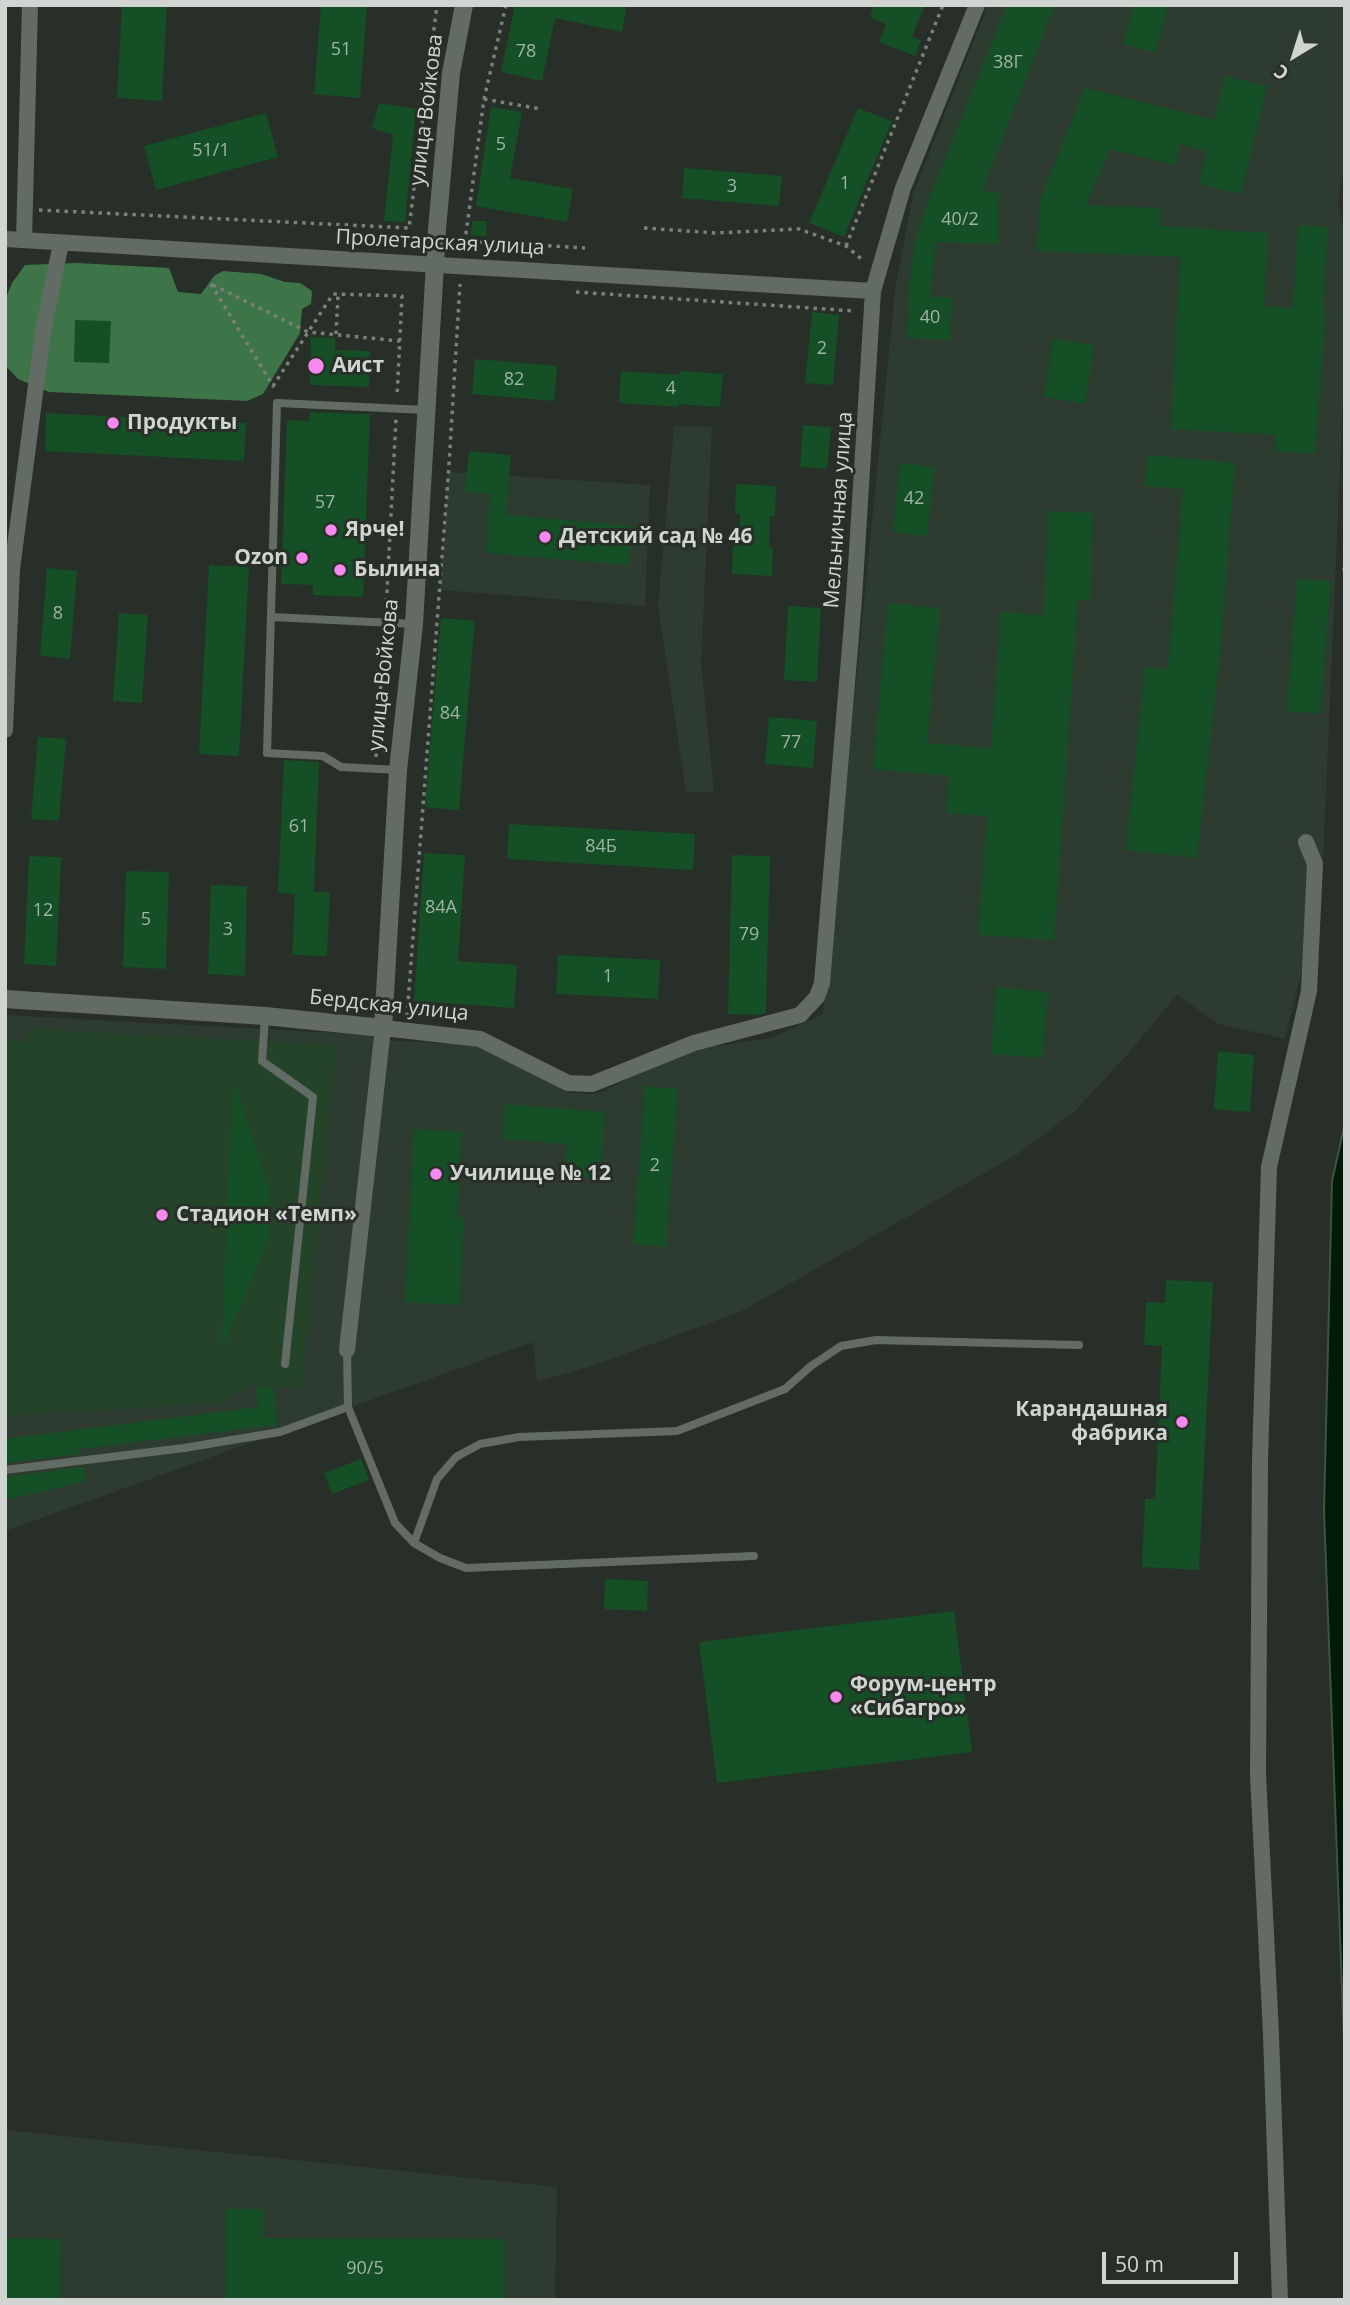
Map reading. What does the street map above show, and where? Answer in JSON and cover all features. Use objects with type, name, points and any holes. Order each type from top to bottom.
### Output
[{"type":"street","points":[[24,240],[27,210],[30,5]]},
{"type":"street","name":"улица Войкова","points":[[347,1350],[383,1028],[398,770],[414,624],[435,263],[451,73],[464,5]]},
{"type":"street","name":"Мельничная улица","points":[[789,1019],[810,1007],[822,983],[855,599],[873,291],[903,188],[976,5]]},
{"type":"street","name":"Пролетарская улица","points":[[5,239],[873,291]]},
{"type":"street","points":[[5,730],[12,569],[43,332],[61,243]]},
{"type":"street","points":[[1280,2300],[1271,2034],[1258,1775],[1260,1461],[1269,1167],[1309,991],[1315,864],[1306,842]]},
{"type":"street","name":"Бердская улица","points":[[5,999],[265,1016],[481,1039],[568,1083],[592,1084],[694,1043],[789,1019]]},
{"type":"lane","points":[[398,770],[341,767],[323,756],[267,753],[277,403],[426,410]]},
{"type":"lane","points":[[271,617],[414,624]]},
{"type":"lane","points":[[265,1016],[262,1061],[313,1097],[285,1364]]},
{"type":"lane","points":[[414,1543],[437,1479],[456,1457],[480,1444],[519,1437],[677,1431],[785,1389],[811,1366],[841,1346],[876,1340],[1079,1345]]},
{"type":"lane","points":[[347,1350],[348,1407],[395,1524],[414,1543],[440,1558],[466,1568],[754,1556]]},
{"type":"lane","points":[[5,1470],[184,1448],[280,1432],[348,1407]]},
{"type":"path","points":[[27,210],[409,228],[436,5]]},
{"type":"path","points":[[506,5],[484,99],[464,241],[585,248]]},
{"type":"path","points":[[846,246],[943,5]]},
{"type":"path","points":[[484,99],[541,109]]},
{"type":"path","points":[[644,228],[716,233],[799,229],[846,246],[878,274]]},
{"type":"path","points":[[375,769],[385,622],[397,408],[400,341],[402,296],[332,294],[308,332],[273,386],[211,284],[308,332],[400,341]]},
{"type":"path","points":[[406,1032],[460,284]]},
{"type":"path","points":[[570,292],[872,312]]},
{"type":"path","points":[[335,334],[338,294]]},
{"type":"path","points":[[1344,571],[1345,559]]},
{"type":"shaded area","points":[[988,5],[1345,5],[1345,159],[1338,202],[1345,234],[1345,347],[1322,887],[1285,1039],[1219,1024],[1177,995],[1076,1110],[1016,1155],[742,1311],[595,1365],[537,1382],[533,1342],[5,1531],[5,1015],[371,1035],[395,1041],[479,1045],[571,1093],[591,1094],[605,1091],[633,1076],[703,1048],[771,1038],[823,1014],[895,290],[913,194]]},
{"type":"shaded area","points":[[674,426],[712,427],[701,664],[714,792],[686,792],[658,606]]},
{"type":"shaded area","name":"Детский сад № 46","points":[[448,472],[650,485],[645,606],[440,590]]},
{"type":"shaded area","name":"Стадион «Темп»","points":[[29,1029],[337,1045],[302,1390],[252,1384],[219,1403],[5,1416],[5,1040],[27,1042]]},
{"type":"shaded area","points":[[1345,1123],[1345,2069],[1324,1510],[1332,1181]]},
{"type":"shaded area","points":[[5,2130],[557,2187],[555,2300],[5,2300]]},
{"type":"green space","points":[[77,263],[169,268],[178,292],[201,294],[214,276],[223,271],[261,274],[285,282],[300,283],[312,291],[311,304],[302,309],[300,333],[263,394],[247,401],[49,392],[18,379],[5,365],[5,300],[12,283],[25,265]]},
{"type":"building","points":[[122,5],[167,5],[162,101],[117,98]]},
{"type":"building","points":[[321,5],[367,5],[360,98],[314,94]]},
{"type":"building","points":[[515,5],[627,5],[622,32],[555,18],[542,81],[501,72]]},
{"type":"building","points":[[874,5],[925,5],[912,37],[921,40],[915,56],[879,42],[886,24],[870,17]]},
{"type":"building","points":[[1007,5],[1055,5],[982,191],[999,192],[998,244],[936,242],[930,297],[952,298],[950,340],[907,338],[915,240]]},
{"type":"building","points":[[1134,5],[1168,5],[1155,53],[1123,44]]},
{"type":"building","points":[[1225,76],[1267,86],[1241,194],[1199,184],[1207,151],[1180,144],[1175,165],[1110,149],[1086,205],[1160,208],[1160,226],[1268,233],[1264,306],[1293,308],[1298,225],[1328,227],[1323,310],[1326,311],[1315,454],[1275,451],[1276,435],[1171,429],[1180,257],[1037,251],[1040,199],[1085,88],[1214,120]]},
{"type":"building","points":[[379,103],[416,109],[405,222],[384,221],[393,135],[372,128]]},
{"type":"building","points":[[491,107],[522,112],[510,178],[573,189],[567,222],[476,206]]},
{"type":"building","points":[[858,108],[892,121],[844,237],[809,223]]},
{"type":"building","points":[[266,113],[278,157],[156,190],[144,146]]},
{"type":"building","points":[[684,168],[782,176],[779,206],[682,198]]},
{"type":"building","points":[[472,221],[487,221],[486,237],[471,235]]},
{"type":"building","points":[[812,312],[839,315],[833,385],[805,383]]},
{"type":"building","points":[[75,320],[111,321],[109,363],[74,362]]},
{"type":"building","points":[[311,337],[335,338],[335,350],[370,351],[369,387],[310,385]]},
{"type":"building","points":[[1053,339],[1094,345],[1085,404],[1044,397]]},
{"type":"building","points":[[475,359],[557,366],[554,401],[472,394]]},
{"type":"building","points":[[621,371],[679,375],[680,371],[723,374],[720,407],[619,403]]},
{"type":"building","points":[[310,412],[370,414],[363,597],[313,595],[313,585],[281,584],[287,420],[309,421]]},
{"type":"building","points":[[46,413],[246,423],[244,461],[45,451]]},
{"type":"building","points":[[803,425],[831,427],[827,469],[800,467]]},
{"type":"building","points":[[469,451],[511,455],[506,515],[632,526],[629,565],[486,553],[490,494],[465,492]]},
{"type":"building","points":[[1147,455],[1235,463],[1220,655],[1197,858],[1126,850],[1145,667],[1168,669],[1183,489],[1145,486]]},
{"type":"building","points":[[900,463],[935,467],[927,536],[893,532]]},
{"type":"building","points":[[736,484],[776,486],[775,516],[770,516],[772,576],[732,574],[733,543],[738,544],[740,514],[735,514]]},
{"type":"building","points":[[1048,511],[1093,513],[1090,600],[1078,600],[1054,940],[978,935],[987,816],[946,813],[949,776],[873,769],[888,603],[940,608],[927,743],[991,748],[1001,612],[1044,615]]},
{"type":"building","points":[[209,565],[249,567],[239,756],[199,754]]},
{"type":"building","points":[[47,568],[77,571],[70,659],[40,656]]},
{"type":"building","points":[[1297,579],[1331,581],[1320,714],[1287,711]]},
{"type":"building","points":[[788,606],[821,608],[817,682],[784,680]]},
{"type":"building","points":[[119,613],[148,615],[142,703],[113,701]]},
{"type":"building","points":[[441,618],[475,621],[459,810],[425,807]]},
{"type":"building","points":[[769,717],[817,721],[813,768],[765,764]]},
{"type":"building","points":[[38,737],[66,739],[59,821],[31,819]]},
{"type":"building","points":[[284,760],[319,762],[314,892],[330,892],[327,956],[292,955],[295,894],[278,893]]},
{"type":"building","points":[[509,824],[695,834],[693,870],[507,859]]},
{"type":"building","points":[[424,853],[465,855],[458,961],[517,965],[514,1008],[414,1001]]},
{"type":"building","points":[[732,855],[770,856],[766,1013],[758,1015],[728,1014]]},
{"type":"building","points":[[29,856],[61,857],[56,966],[24,964]]},
{"type":"building","points":[[126,871],[169,872],[166,969],[123,967]]},
{"type":"building","points":[[211,885],[247,886],[245,976],[208,974]]},
{"type":"building","points":[[558,955],[660,960],[658,999],[556,994]]},
{"type":"building","points":[[996,987],[1048,992],[1043,1058],[991,1054]]},
{"type":"building","points":[[1218,1051],[1254,1055],[1250,1112],[1214,1109]]},
{"type":"building","points":[[233,1084],[270,1194],[269,1237],[222,1346]]},
{"type":"building","points":[[645,1086],[678,1089],[666,1247],[633,1244]]},
{"type":"building","points":[[505,1104],[605,1112],[600,1179],[564,1176],[567,1144],[502,1139]]},
{"type":"building","name":"Училище № 12","points":[[414,1129],[462,1132],[457,1217],[464,1217],[460,1305],[405,1302]]},
{"type":"building","name":"Карандашная фабрика","points":[[1166,1280],[1213,1282],[1199,1570],[1142,1567],[1145,1499],[1155,1499],[1162,1346],[1144,1345],[1146,1302],[1165,1303]]},
{"type":"building","points":[[256,1386],[274,1388],[277,1425],[78,1449],[80,1454],[5,1463],[5,1439],[258,1407]]},
{"type":"building","points":[[361,1459],[369,1480],[332,1494],[324,1473]]},
{"type":"building","points":[[83,1467],[87,1481],[5,1500],[5,1477]]},
{"type":"building","points":[[605,1579],[648,1581],[647,1611],[604,1609]]},
{"type":"building","name":"Форум-центр «Сибагро»","points":[[954,1611],[972,1752],[717,1783],[699,1642]]},
{"type":"building","points":[[226,2209],[263,2209],[263,2238],[504,2239],[504,2299],[226,2298]]},
{"type":"building","points":[[5,2238],[61,2239],[60,2300],[5,2300]]},
{"type":"place","name":"Аист","points":[[316,366]]},
{"type":"place","name":"Продукты","points":[[113,423]]},
{"type":"place","name":"Ярче!","points":[[331,530]]},
{"type":"place","name":"Детский сад № 46","points":[[545,537]]},
{"type":"place","name":"Ozon","points":[[302,558]]},
{"type":"place","name":"Былина","points":[[340,570]]},
{"type":"place","name":"Училище № 12","points":[[436,1174]]},
{"type":"place","name":"Стадион «Темп»","points":[[162,1215]]},
{"type":"place","name":"Карандашная фабрика","points":[[1182,1422]]},
{"type":"place","name":"Форум-центр «Сибагро»","points":[[836,1697]]}]
